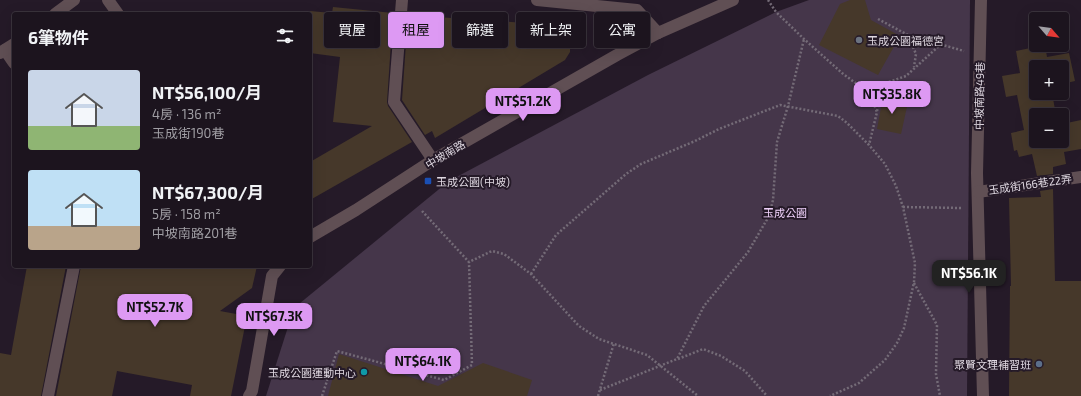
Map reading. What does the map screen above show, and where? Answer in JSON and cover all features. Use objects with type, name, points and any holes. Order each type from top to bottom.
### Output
[{"type":"street","points":[[58,12],[74,0]]},
{"type":"street","points":[[108,0],[117,12]]},
{"type":"street","points":[[402,0],[394,102],[433,160]]},
{"type":"street","points":[[537,0],[637,10],[658,33]]},
{"type":"street","name":"中坡南路","points":[[312,236],[356,210],[433,160],[617,55],[658,33],[732,0]]},
{"type":"street","name":"中坡南路49巷","points":[[981,0],[977,173],[983,396]]},
{"type":"street","points":[[6,49],[12,60]]},
{"type":"street","name":"玉成街166巷22弄","points":[[978,192],[1081,177]]},
{"type":"street","points":[[48,396],[74,268]]},
{"type":"street","points":[[249,396],[252,392],[272,276],[278,268]]},
{"type":"path","points":[[768,0],[776,12],[804,39],[842,73],[869,93],[877,112]]},
{"type":"path","points":[[878,19],[908,35],[964,51]]},
{"type":"path","points":[[908,35],[916,54],[914,67]]},
{"type":"path","points":[[677,359],[704,306],[748,252],[769,216],[773,200],[777,142],[788,106],[804,39]]},
{"type":"path","points":[[869,145],[882,98],[880,85],[906,76],[914,67],[940,45]]},
{"type":"path","points":[[531,274],[556,235],[626,174],[641,164],[695,141],[718,129],[780,105],[838,116],[869,145],[885,164],[896,186],[903,207],[915,263],[914,282],[904,328],[897,343],[885,360],[859,383],[830,396]]},
{"type":"path","points":[[903,207],[964,208]]},
{"type":"path","points":[[322,396],[337,351],[444,380],[472,365],[469,262],[422,211]]},
{"type":"path","points":[[469,262],[492,251],[504,254],[531,274],[580,326],[599,339],[647,355],[698,396]]},
{"type":"path","points":[[914,282],[937,325],[936,374],[940,396]]},
{"type":"path","points":[[598,396],[614,343]]},
{"type":"path","points":[[600,390],[703,349],[721,356],[745,370],[767,396]]},
{"type":"green space","name":"玉成公園","points":[[809,0],[970,0],[967,396],[266,396],[294,308],[449,181],[648,75],[776,12]]},
{"type":"building","name":"玉成公園福德宮","points":[[850,0],[865,0],[871,20],[900,36],[878,75],[819,45],[840,4]]},
{"type":"building","points":[[333,7],[388,12],[388,48],[391,48],[387,102],[388,106],[412,142],[312,199],[312,161],[372,126],[333,122],[340,57],[312,53],[312,12],[310,11],[324,12],[324,48],[380,48],[380,12],[332,12]]},
{"type":"building","points":[[444,17],[452,18],[452,48],[508,48],[508,22],[516,22],[516,48],[570,48],[570,52],[565,60],[435,138],[432,131],[425,135],[402,100],[406,48],[444,48]]},
{"type":"building","points":[[1029,48],[1029,52],[1046,52],[1047,57],[1069,53],[1075,81],[1069,82],[1069,60],[1029,60],[1029,100],[1053,100],[1055,108],[1029,108],[1029,148],[1069,148],[1069,123],[1081,120],[1081,149],[1064,152],[1066,164],[1053,167],[1053,174],[1037,176],[1032,154],[1019,157],[1017,150],[1014,151],[1011,133],[1024,130],[1017,95],[1006,97],[1002,76],[1020,73],[1016,51]]},
{"type":"building","points":[[883,97],[908,102],[901,134],[877,129]]},
{"type":"building","points":[[1053,189],[1055,281],[1081,281],[1081,396],[1009,396],[1011,286],[1009,198],[1041,197],[1040,191]]},
{"type":"building","points":[[27,268],[66,268],[41,396],[0,396],[0,353],[11,355]]},
{"type":"building","points":[[81,268],[257,268],[252,288],[220,311],[247,316],[231,396],[190,396],[192,385],[117,371],[112,396],[56,396]]},
{"type":"building","name":"玉成公園運動中心","points":[[339,354],[438,386],[483,363],[532,380],[527,396],[328,396]]},
{"type":"place","name":"玉成公園福德宮","points":[[859,40]]},
{"type":"place","name":"玉成公園(中坡)","points":[[428,181]]},
{"type":"place","name":"聚賢文理補習班","points":[[1039,364]]},
{"type":"place","name":"玉成公園運動中心","points":[[364,372]]}]
